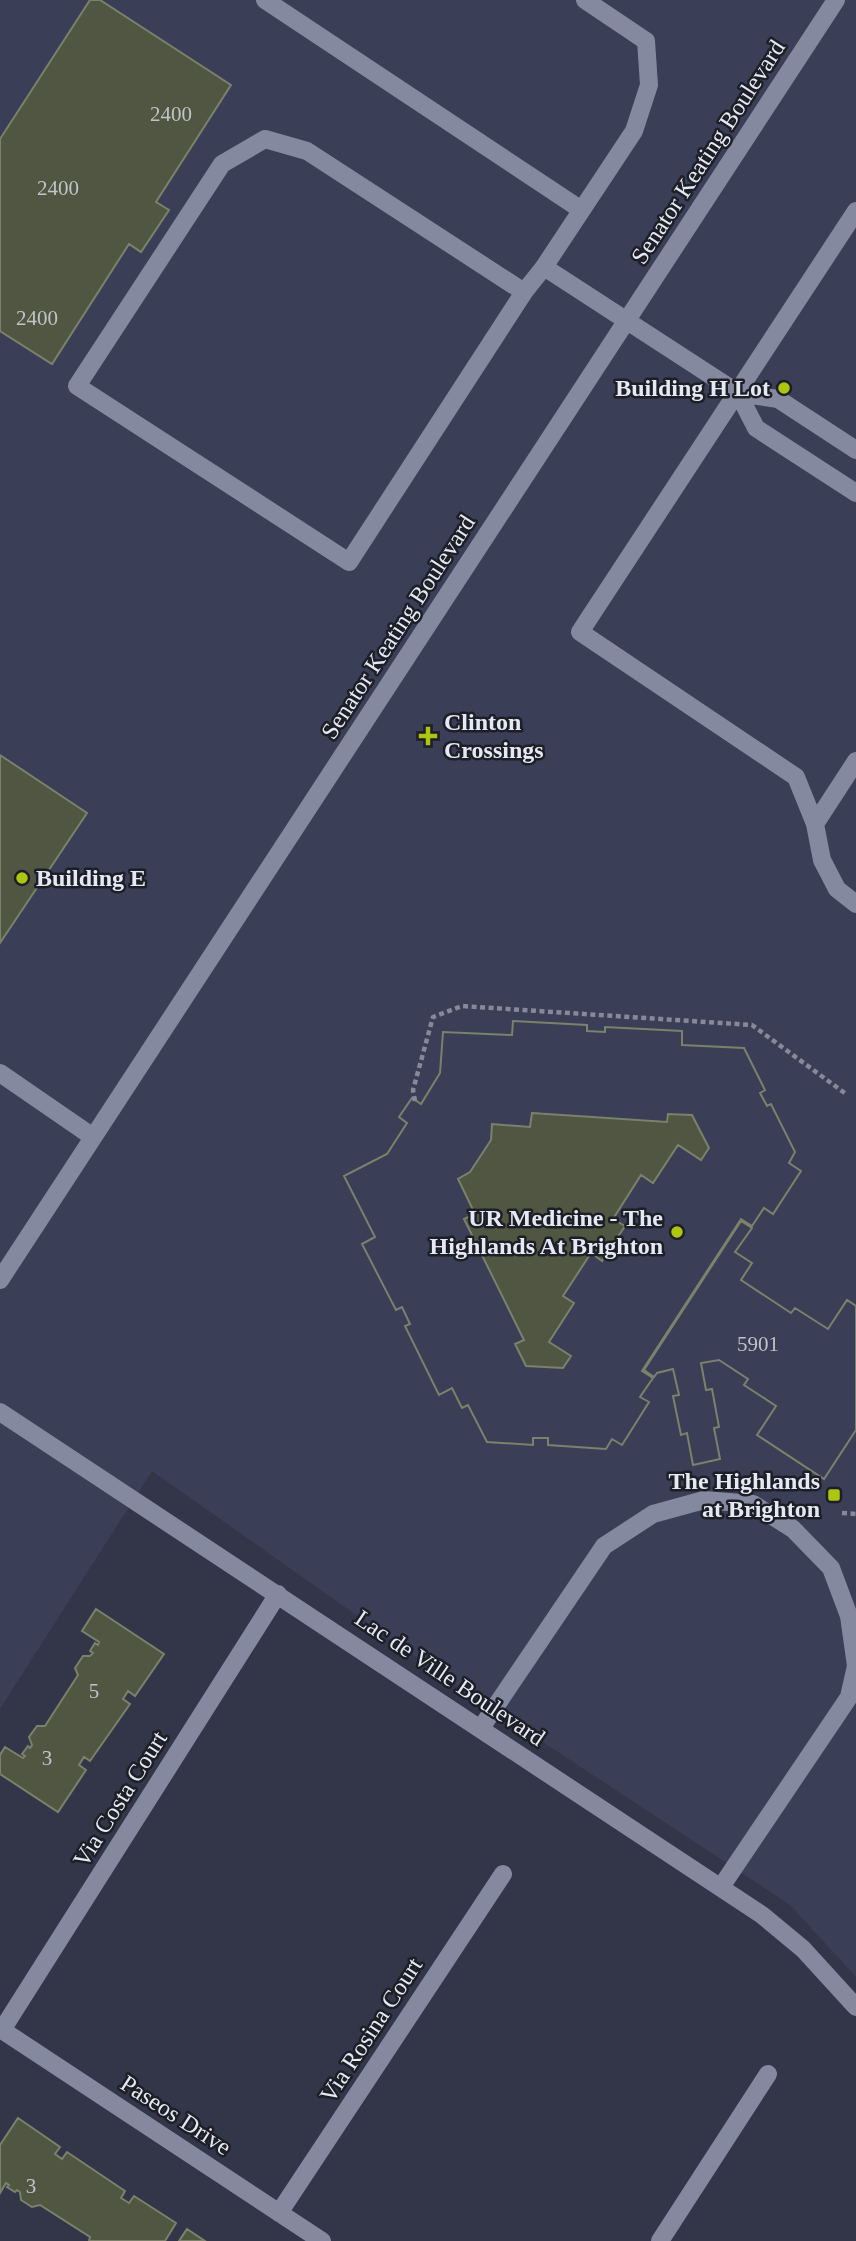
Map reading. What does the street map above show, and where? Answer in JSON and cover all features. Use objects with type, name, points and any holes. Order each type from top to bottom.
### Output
[{"type":"street","points":[[265,0],[580,209]]},
{"type":"street","points":[[524,292],[307,150],[265,139],[222,164],[77,386],[348,562],[524,292],[544,267],[634,131],[649,85],[646,41],[585,0]]},
{"type":"street","name":"Senator Keating Boulevard","points":[[0,1280],[836,0]]},
{"type":"street","points":[[856,211],[580,632],[796,777],[815,824],[822,860],[837,889],[856,904]]},
{"type":"street","points":[[544,267],[738,393],[778,399],[856,450]]},
{"type":"street","points":[[738,393],[756,428],[856,493]]},
{"type":"street","points":[[815,824],[856,761]]},
{"type":"street","points":[[0,1073],[93,1137]]},
{"type":"street","name":"Lac de Ville Boulevard","points":[[0,1412],[762,1915],[803,1949],[856,2007]]},
{"type":"street","points":[[481,1728],[604,1546],[653,1514],[704,1500],[753,1504],[793,1529],[831,1568],[849,1616],[856,1666],[853,1698],[721,1887]]},
{"type":"street","name":"Via Costa Court","points":[[2,2030],[278,1594]]},
{"type":"street","name":"Via Rosina Court","points":[[279,2213],[503,1874]]},
{"type":"street","name":"Paseos Drive","points":[[2,2030],[322,2241]]},
{"type":"street","points":[[660,2241],[768,2074]]},
{"type":"path","points":[[415,1101],[413,1090],[433,1017],[462,1006],[752,1025],[846,1094]]},
{"type":"path","points":[[842,1513],[856,1514]]},
{"type":"shaded area","name":"Clinton Crossings","points":[[0,0],[856,0],[856,1977],[790,1905],[444,1677],[152,1471],[0,1709]]},
{"type":"building","points":[[90,0],[100,0],[231,85],[156,202],[169,210],[141,252],[129,244],[52,364],[0,331],[0,139]]},
{"type":"building","name":"Building E","points":[[0,755],[87,813],[0,943]]},
{"type":"building","name":"UR Medicine - The Highlands At Brighton","points":[[513,1021],[587,1025],[587,1031],[605,1032],[605,1027],[682,1031],[682,1045],[744,1048],[765,1090],[760,1093],[767,1106],[771,1104],[795,1152],[789,1163],[801,1171],[773,1214],[764,1208],[752,1226],[741,1219],[642,1371],[653,1378],[640,1397],[649,1402],[622,1445],[612,1439],[606,1449],[548,1445],[548,1438],[533,1438],[533,1445],[487,1442],[468,1405],[462,1408],[452,1388],[439,1395],[405,1326],[410,1324],[402,1307],[396,1310],[362,1244],[375,1237],[344,1176],[387,1154],[407,1123],[399,1117],[412,1098],[421,1104],[440,1073],[443,1032],[512,1035]],"holes":[[[532,1113],[667,1122],[668,1114],[692,1115],[709,1148],[701,1160],[678,1145],[653,1183],[641,1175],[613,1219],[625,1226],[602,1261],[591,1253],[563,1296],[574,1303],[549,1342],[571,1356],[563,1368],[526,1366],[515,1344],[524,1340],[464,1219],[475,1214],[458,1179],[470,1172],[491,1140],[492,1124],[530,1127]]]},
{"type":"building","name":"UR Medicine - The Highlands At Brighton","points":[[513,1021],[587,1025],[587,1031],[605,1032],[605,1027],[682,1031],[682,1045],[744,1048],[765,1090],[760,1093],[767,1106],[771,1104],[795,1152],[789,1163],[801,1171],[773,1214],[764,1208],[752,1226],[741,1219],[642,1371],[653,1378],[640,1397],[649,1402],[622,1445],[612,1439],[606,1449],[548,1445],[548,1438],[533,1438],[533,1445],[487,1442],[468,1405],[462,1408],[452,1388],[439,1395],[405,1326],[410,1324],[402,1307],[396,1310],[362,1244],[375,1237],[344,1176],[387,1154],[407,1123],[399,1117],[412,1098],[421,1104],[440,1073],[443,1032],[512,1035]]},
{"type":"building","name":"UR Medicine - The Highlands At Brighton","points":[[741,1221],[752,1228],[735,1252],[752,1263],[741,1280],[791,1313],[795,1308],[828,1329],[847,1300],[856,1306],[856,1430],[824,1479],[757,1435],[776,1406],[744,1385],[748,1379],[719,1360],[701,1363],[706,1390],[712,1389],[719,1427],[714,1428],[720,1459],[693,1465],[687,1433],[681,1435],[673,1396],[679,1395],[673,1369],[657,1373],[654,1377],[644,1370]]},
{"type":"building","name":"UR Medicine - The Highlands At Brighton","points":[[741,1221],[752,1228],[735,1252],[752,1263],[741,1280],[791,1313],[795,1308],[828,1329],[847,1300],[856,1306],[856,1430],[824,1479],[757,1435],[776,1406],[744,1385],[748,1379],[719,1360],[701,1363],[706,1390],[712,1389],[719,1427],[714,1428],[720,1459],[693,1465],[687,1433],[681,1435],[673,1396],[679,1395],[673,1369],[657,1373],[654,1377],[644,1370]]},
{"type":"building","points":[[96,1609],[164,1654],[135,1696],[128,1691],[123,1699],[130,1704],[90,1761],[84,1757],[79,1765],[86,1770],[58,1812],[0,1774],[0,1755],[5,1747],[23,1758],[25,1756],[22,1754],[32,1745],[29,1737],[37,1726],[45,1726],[78,1675],[75,1668],[83,1656],[93,1653],[90,1651],[95,1643],[98,1645],[99,1642],[82,1631]]},
{"type":"building","points":[[18,2118],[60,2147],[55,2154],[62,2159],[67,2152],[125,2191],[121,2198],[129,2203],[134,2196],[176,2223],[165,2241],[89,2241],[90,2237],[40,2205],[32,2207],[21,2200],[20,2192],[7,2187],[9,2185],[6,2183],[0,2193],[0,2145]]},
{"type":"building","points":[[187,2229],[205,2241],[179,2241]]},
{"type":"place","name":"Building H Lot","points":[[784,388]]},
{"type":"place","name":"Clinton Crossings","points":[[428,736]]},
{"type":"place","name":"Building E","points":[[22,878]]},
{"type":"place","name":"UR Medicine - The Highlands At Brighton","points":[[677,1232]]},
{"type":"place","name":"The Highlands at Brighton","points":[[834,1495]]}]
